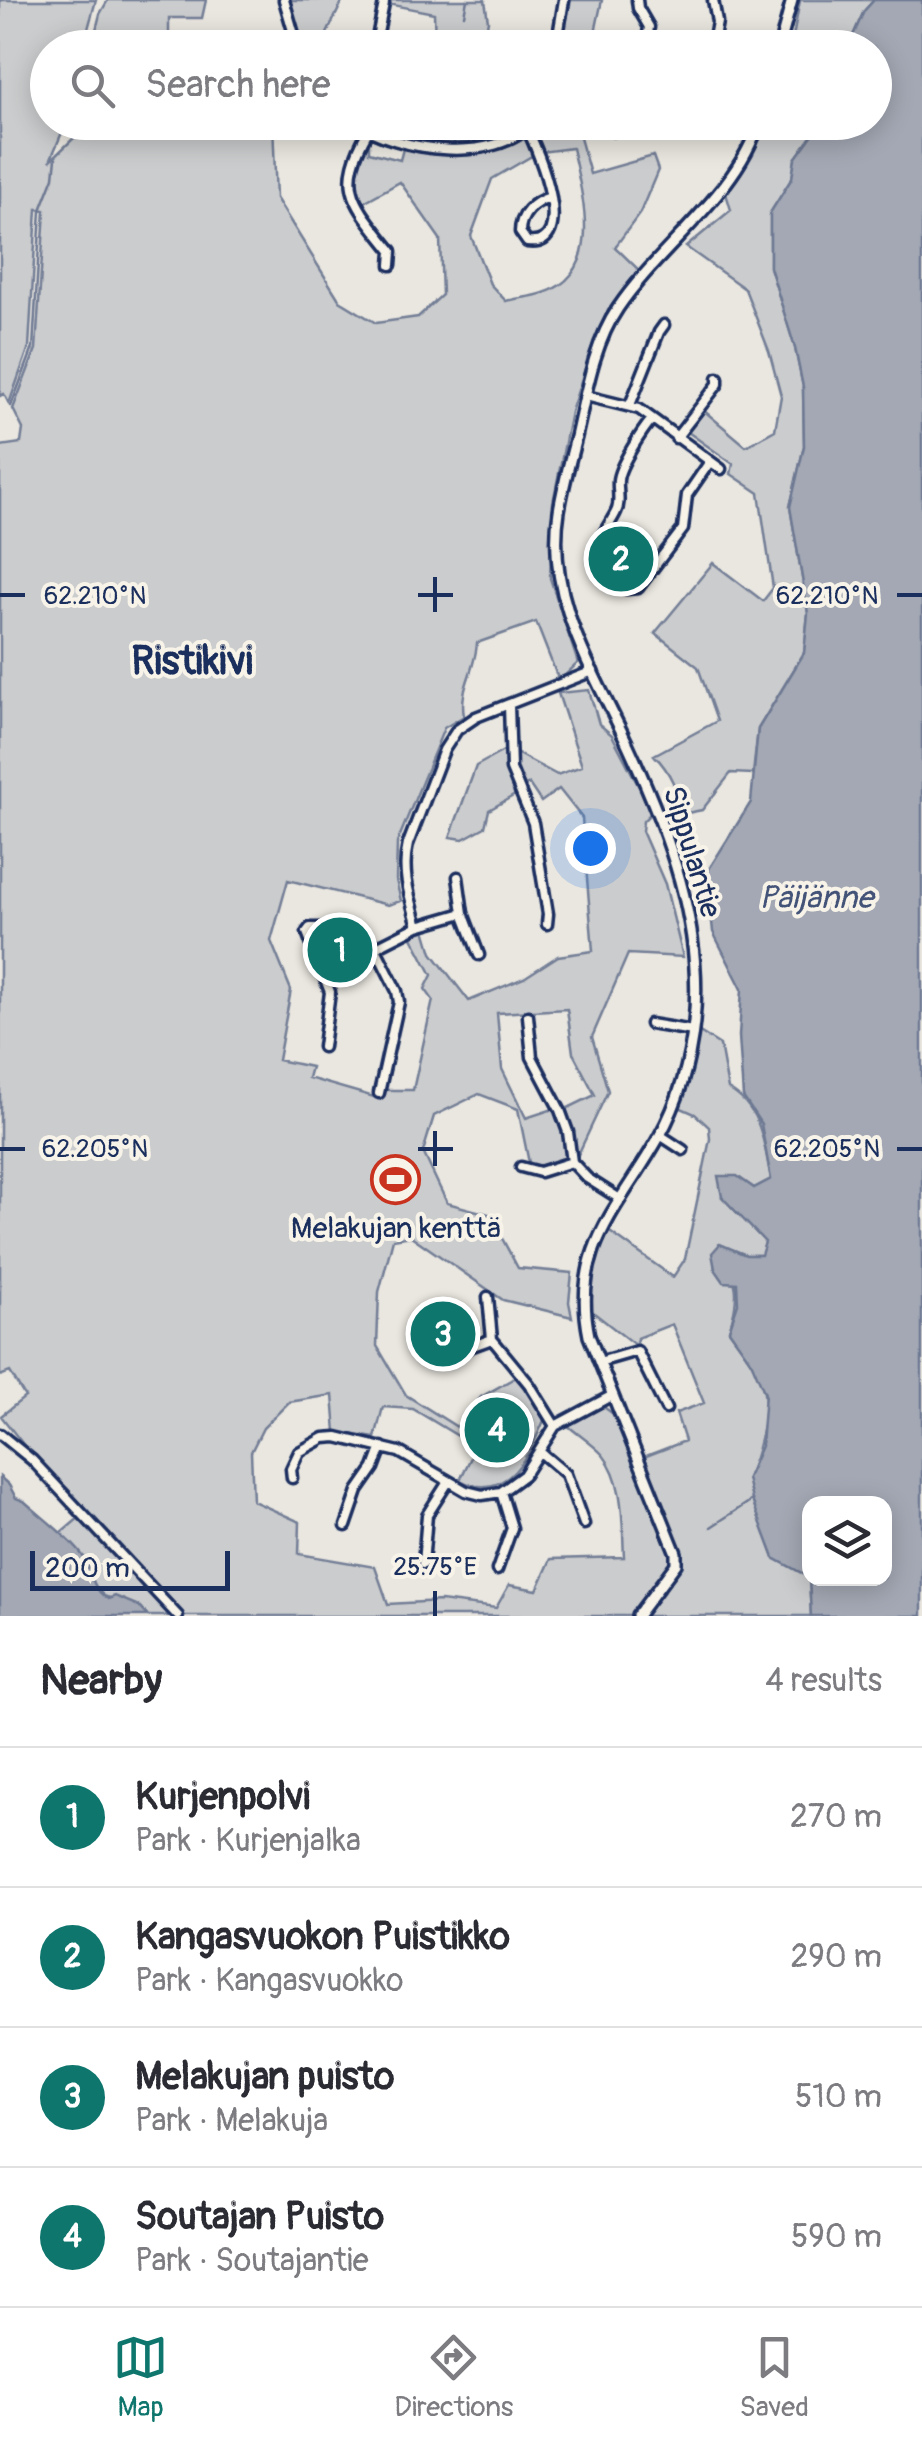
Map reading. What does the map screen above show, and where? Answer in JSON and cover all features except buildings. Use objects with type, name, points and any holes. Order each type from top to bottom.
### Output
[{"type":"street","points":[[284,0],[293,30]]},
{"type":"street","points":[[559,30],[564,0]]},
{"type":"street","points":[[638,0],[649,30]]},
{"type":"street","points":[[714,0],[715,30]]},
{"type":"street","points":[[784,30],[792,0]]},
{"type":"street","points":[[379,30],[384,4]]},
{"type":"street","points":[[363,140],[355,152],[350,177],[364,214],[392,251],[391,264]]},
{"type":"street","points":[[403,140],[466,152],[500,140]]},
{"type":"street","points":[[534,140],[542,165],[550,197],[554,215],[552,226],[540,242],[527,242],[520,232],[522,220],[534,204],[550,197]]},
{"type":"street","name":"Sippulantie","points":[[637,1616],[676,1564],[676,1554],[611,1396],[586,1321],[585,1280],[598,1235],[660,1136],[682,1085],[693,1031],[694,959],[679,875],[650,792],[565,611],[556,560],[559,511],[601,341],[616,310],[736,168],[750,140]]},
{"type":"street","points":[[630,405],[664,325]]},
{"type":"street","points":[[676,438],[718,384],[718,378]]},
{"type":"street","points":[[586,396],[630,405],[721,470]]},
{"type":"street","points":[[652,418],[636,438],[620,472],[618,508],[603,530],[597,561],[599,567],[627,589],[638,588],[683,529],[689,492],[709,463]]},
{"type":"street","points":[[418,926],[404,862],[444,750],[457,730],[592,671]]},
{"type":"street","points":[[510,704],[513,782],[533,823],[547,924]]},
{"type":"street","points":[[458,877],[464,913],[479,955]]},
{"type":"street","points":[[324,974],[418,926],[464,913]]},
{"type":"street","points":[[323,1047],[330,998],[308,939],[310,928],[377,948],[398,991],[379,1093]]},
{"type":"street","points":[[528,1016],[532,1057],[560,1110],[572,1162],[587,1178],[620,1199]]},
{"type":"street","points":[[650,1024],[693,1031]]},
{"type":"street","points":[[660,1136],[683,1150]]},
{"type":"street","points":[[520,1167],[540,1172],[572,1162]]},
{"type":"street","points":[[488,1297],[492,1339],[555,1426]]},
{"type":"street","points":[[422,1317],[437,1360],[492,1339]]},
{"type":"street","points":[[600,1362],[637,1351],[666,1408]]},
{"type":"street","points":[[292,1478],[291,1468],[299,1452],[324,1438],[337,1438],[382,1447],[482,1495],[501,1492],[524,1475],[555,1426],[611,1396]]},
{"type":"street","points":[[0,1434],[32,1460],[178,1616]]},
{"type":"street","points":[[346,1526],[358,1491],[374,1468],[382,1447]]},
{"type":"street","points":[[540,1452],[566,1474],[584,1524]]},
{"type":"street","points":[[423,1564],[427,1515],[448,1482]]},
{"type":"street","points":[[497,1570],[512,1528],[501,1492]]},
{"type":"shaded area","points":[[0,0],[96,0],[88,30],[30,30],[30,140],[59,140],[50,161],[72,140],[274,140],[276,198],[340,301],[376,323],[418,317],[442,295],[440,239],[400,182],[362,203],[355,173],[365,143],[369,143],[369,152],[400,160],[404,145],[454,156],[528,140],[535,154],[492,179],[471,236],[490,284],[506,301],[544,293],[563,283],[576,268],[583,250],[584,209],[572,148],[541,152],[536,140],[581,140],[590,174],[653,156],[658,170],[640,213],[615,247],[641,272],[608,310],[594,341],[571,412],[553,503],[550,578],[578,663],[559,681],[536,622],[477,643],[464,697],[464,716],[444,728],[397,843],[396,880],[401,901],[388,905],[288,880],[271,941],[291,990],[278,1060],[311,1067],[308,1078],[374,1097],[376,1090],[413,1090],[433,1000],[425,989],[432,975],[410,933],[424,926],[432,953],[469,1001],[524,978],[558,956],[593,951],[582,818],[559,789],[541,802],[529,784],[520,788],[514,752],[557,775],[582,766],[558,693],[589,690],[599,724],[612,735],[652,812],[643,821],[642,831],[665,884],[683,957],[628,954],[592,1037],[608,1091],[576,1159],[564,1110],[595,1095],[573,1053],[567,1009],[497,1013],[502,1069],[526,1118],[556,1108],[565,1133],[568,1160],[530,1168],[518,1109],[479,1094],[434,1116],[423,1152],[447,1203],[489,1214],[518,1268],[572,1273],[572,1317],[503,1300],[411,1236],[393,1239],[379,1292],[377,1346],[406,1395],[457,1427],[481,1397],[518,1376],[545,1418],[524,1460],[504,1480],[491,1486],[460,1480],[476,1447],[413,1409],[383,1407],[375,1438],[336,1432],[333,1395],[289,1402],[263,1428],[251,1452],[253,1501],[300,1522],[299,1554],[375,1567],[388,1604],[441,1601],[496,1608],[509,1585],[537,1590],[551,1559],[624,1557],[621,1504],[610,1466],[599,1451],[566,1424],[601,1405],[616,1416],[670,1555],[669,1564],[631,1616],[148,1616],[139,1606],[103,1596],[90,1580],[84,1557],[60,1534],[80,1517],[1,1416],[25,1397],[10,1372],[0,1376],[0,446],[21,443],[23,429],[13,409],[36,349],[45,210],[37,209],[29,347],[9,404],[4,394],[0,396]]},
{"type":"shaded area","points":[[108,0],[206,0],[202,18],[169,18],[169,30],[96,30]]},
{"type":"shaded area","points":[[288,0],[343,0],[329,30],[299,30]]},
{"type":"shaded area","points":[[389,0],[485,0],[488,21],[486,30],[434,30],[434,13],[388,4]]},
{"type":"shaded area","points":[[571,0],[602,0],[596,30],[565,30]]},
{"type":"shaded area","points":[[800,0],[874,0],[856,30],[794,30]]},
{"type":"shaded area","points":[[429,140],[483,140],[466,144]]},
{"type":"shaded area","points":[[756,140],[809,140],[795,159],[792,178],[770,213],[770,267],[803,387],[804,446],[790,507],[808,613],[804,653],[758,729],[753,774],[731,773],[702,810],[682,814],[673,782],[654,755],[717,721],[698,667],[655,633],[713,563],[763,601],[773,588],[759,493],[731,474],[733,464],[685,430],[702,409],[746,446],[775,430],[781,396],[745,289],[686,247],[731,210],[725,190],[741,171]]},
{"type":"shaded area","points":[[605,533],[649,565],[634,586],[601,564]]},
{"type":"shaded area","points":[[507,749],[515,795],[489,810],[485,827],[463,839],[450,837],[476,766]]},
{"type":"shaded area","points":[[698,1031],[720,1045],[728,1089],[755,1117],[766,1153],[771,1179],[754,1188],[737,1177],[722,1197],[765,1242],[762,1255],[746,1255],[720,1245],[735,1286],[729,1330],[755,1368],[764,1393],[761,1436],[747,1478],[774,1558],[802,1573],[802,1586],[809,1586],[811,1616],[642,1616],[680,1566],[681,1549],[641,1458],[685,1441],[676,1413],[704,1403],[672,1324],[637,1338],[636,1346],[589,1309],[592,1271],[607,1230],[673,1277],[685,1259],[710,1139],[709,1127],[695,1114],[679,1107]]},
{"type":"water","name":"Päijänne","points":[[874,0],[922,0],[922,1616],[811,1616],[809,1586],[892,1586],[892,1496],[802,1496],[802,1573],[774,1558],[752,1500],[747,1478],[761,1446],[765,1394],[751,1361],[729,1330],[738,1303],[737,1283],[724,1282],[715,1269],[712,1253],[720,1244],[746,1255],[761,1255],[765,1242],[722,1197],[718,1176],[737,1176],[754,1188],[771,1179],[761,1124],[743,1097],[739,1036],[742,989],[713,932],[707,872],[751,802],[758,729],[804,653],[808,613],[790,507],[804,446],[803,387],[770,267],[770,213],[792,178],[795,159],[809,140],[892,140],[892,30],[856,30]]},
{"type":"water","points":[[0,1477],[16,1498],[80,1552],[102,1594],[139,1606],[148,1616],[0,1616]]},
{"type":"waterway","points":[[464,15],[467,0]]},
{"type":"waterway","points":[[463,25],[463,30]]},
{"type":"waterway","points":[[11,406],[33,348],[41,210],[54,177],[56,158]]},
{"type":"waterway","points":[[711,1527],[752,1500]]},
{"type":"place","name":"Kangasvuokon Puistikko","points":[[621,559]]},
{"type":"place","name":"Kurjenpolvi","points":[[340,950]]},
{"type":"place","name":"Melakujan kenttä","points":[[396,1179]]},
{"type":"place","name":"Melakujan puisto","points":[[443,1334]]},
{"type":"place","name":"Soutajan Puisto","points":[[497,1430]]},
{"type":"district","name":"Ristikivi","points":[[192,661]]}]
